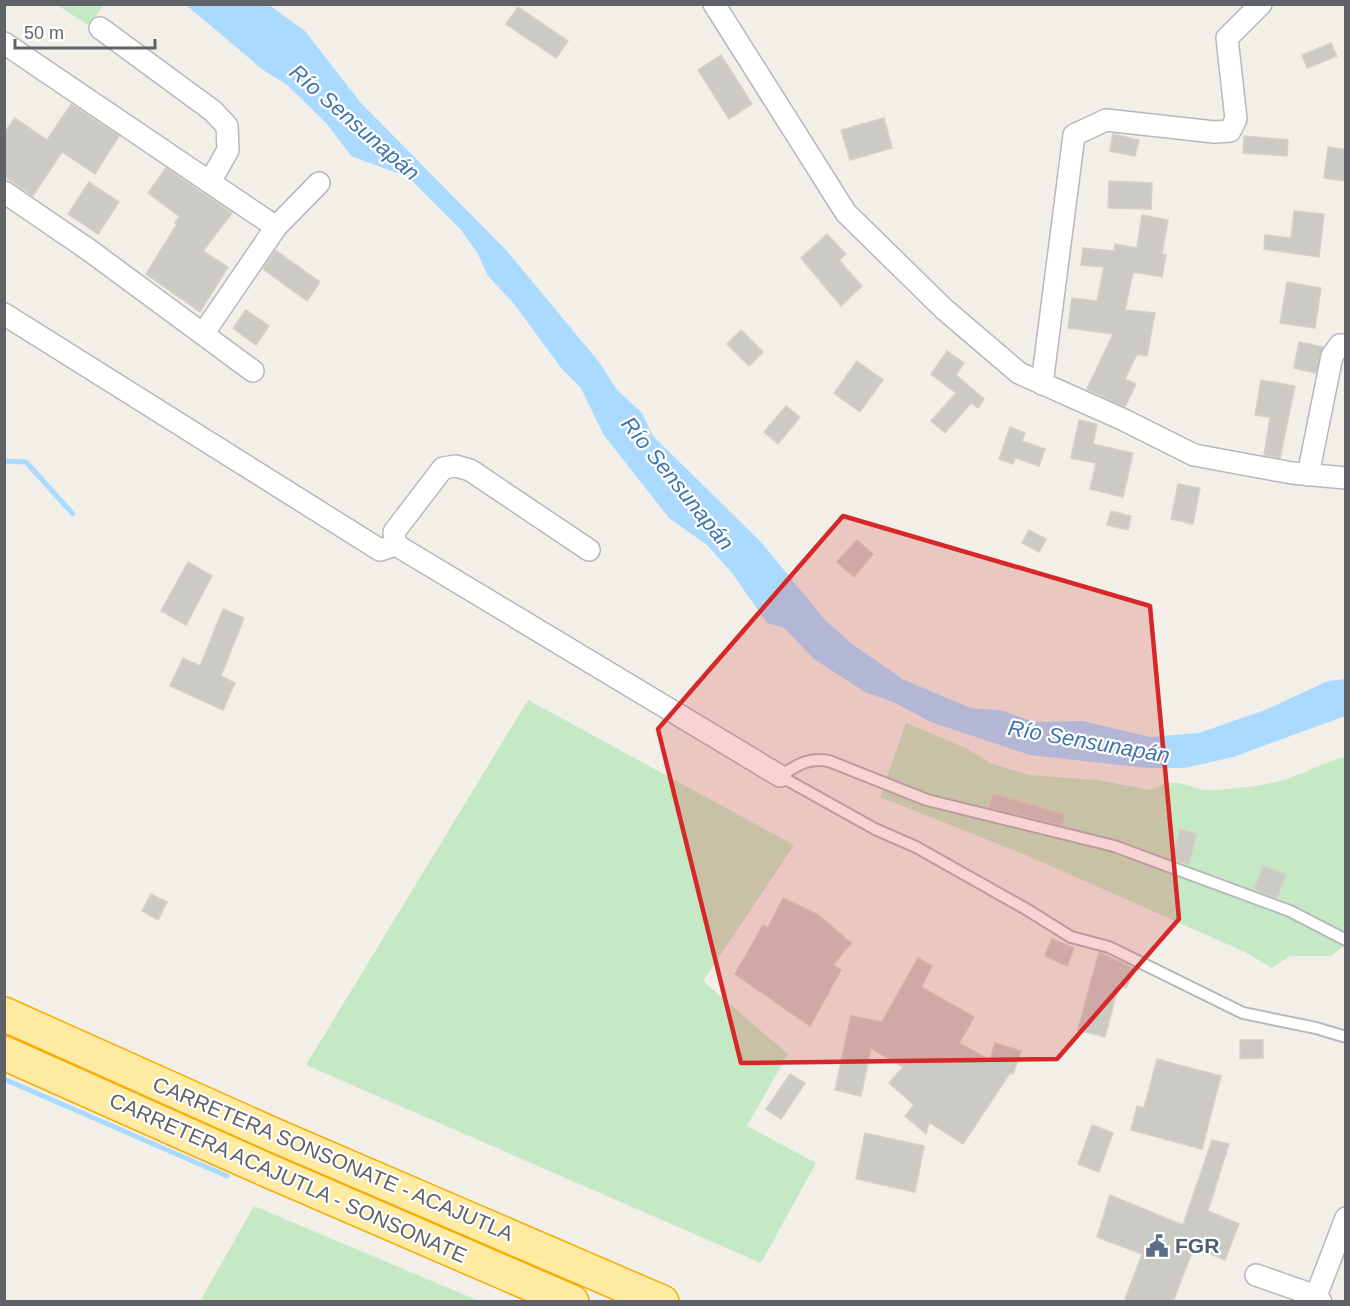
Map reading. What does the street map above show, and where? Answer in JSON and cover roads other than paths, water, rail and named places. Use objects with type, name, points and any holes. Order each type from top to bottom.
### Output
[{"type":"highway","name":"CARRETERA SONSONATE - ACAJUTLA","points":[[4,1014],[274,1136],[662,1302]]},
{"type":"highway","name":"CARRETERA ACAJUTLA - SONSONATE","points":[[4,1053],[269,1172],[572,1302]]},
{"type":"street","points":[[714,4],[846,213],[952,316],[1018,373],[1124,420],[1194,455],[1308,475],[1346,478]]},
{"type":"street","points":[[1042,384],[1074,135],[1106,120],[1214,132],[1230,131],[1236,119],[1227,38],[1261,4]]},
{"type":"street","points":[[100,28],[213,111],[227,126],[228,150],[210,182]]},
{"type":"street","points":[[4,43],[276,227]]},
{"type":"street","points":[[203,334],[276,227],[319,183]]},
{"type":"street","points":[[4,192],[89,250],[253,371]]},
{"type":"street","points":[[4,314],[380,550],[396,545],[780,776]]},
{"type":"street","points":[[1308,475],[1332,356],[1340,345],[1346,345]]},
{"type":"street","points":[[396,545],[394,532],[443,468],[456,466],[470,470],[589,550]]},
{"type":"street","points":[[1256,1275],[1319,1299],[1346,1218]]},
{"type":"lane","points":[[1346,940],[1290,911],[1114,846],[927,800],[829,761],[815,758],[800,763],[780,776],[875,829],[916,847],[1071,937],[1109,947],[1243,1013],[1316,1028],[1346,1037]]},
{"type":"water","name":"Río Sensunapán","points":[[186,5],[269,5],[305,31],[360,102],[506,250],[599,362],[617,390],[642,413],[653,436],[761,542],[825,620],[852,644],[904,680],[971,708],[1004,711],[1034,722],[1083,721],[1150,737],[1199,733],[1265,710],[1328,681],[1345,679],[1345,716],[1233,757],[1185,768],[1147,768],[1030,755],[931,722],[893,702],[865,692],[814,659],[784,628],[767,623],[732,573],[707,545],[669,518],[603,434],[581,388],[562,369],[514,304],[488,276],[477,252],[461,230],[408,177],[351,156],[327,124],[286,84],[263,70]]},
{"type":"waterway","points":[[4,461],[26,462],[73,514]]},
{"type":"waterway","points":[[4,1079],[227,1176]]},
{"type":"place","name":"FGR","points":[[1157,1246]]}]
